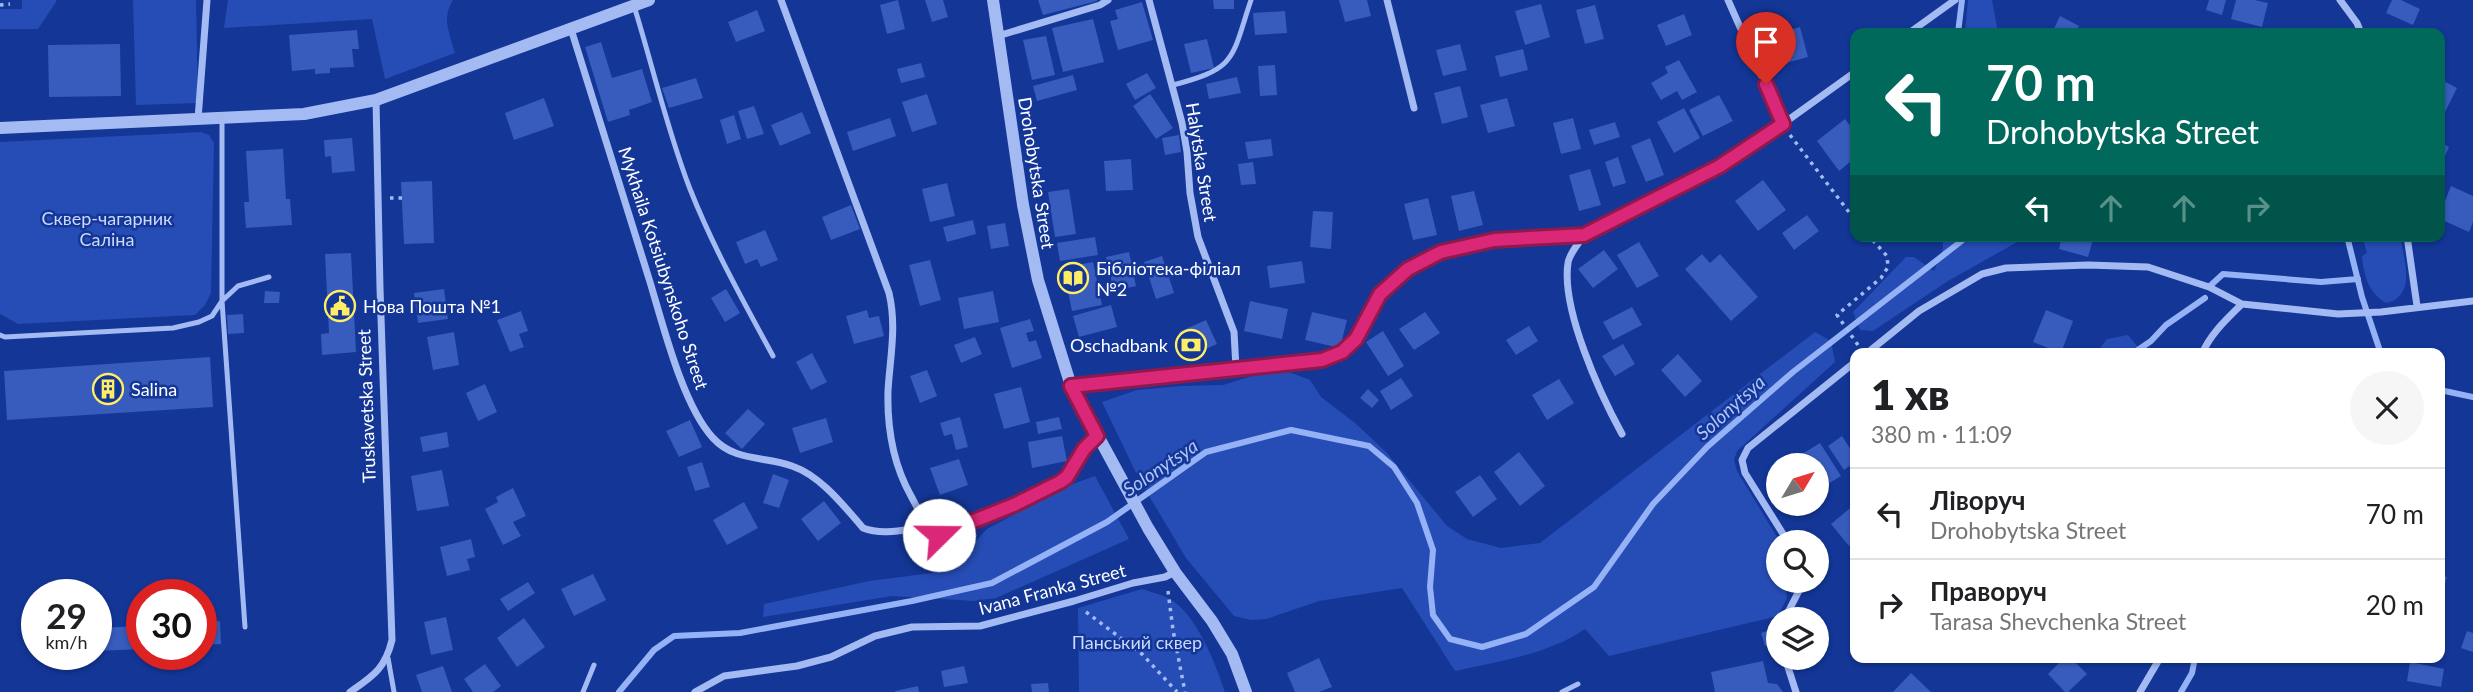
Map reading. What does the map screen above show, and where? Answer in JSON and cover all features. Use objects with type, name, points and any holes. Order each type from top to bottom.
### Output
[{"type":"street","points":[[198,119],[207,0]]},
{"type":"street","points":[[0,128],[304,114],[376,100],[649,0]]},
{"type":"street","points":[[781,0],[890,293],[894,335],[888,389],[888,430],[901,479],[928,527]]},
{"type":"street","name":"Drohobytska Street","points":[[993,0],[1023,205],[1038,280],[1071,386],[1148,528],[1170,575],[1212,621],[1232,654],[1246,692]]},
{"type":"street","points":[[998,36],[1100,5],[1108,0]]},
{"type":"street","name":"Halytska Street","points":[[1149,0],[1174,85],[1187,152],[1198,237],[1234,332],[1236,368]]},
{"type":"street","points":[[1387,0],[1415,108]]},
{"type":"street","points":[[1728,0],[1783,124]]},
{"type":"street","points":[[1916,28],[1955,0]]},
{"type":"street","points":[[2340,0],[2359,28]]},
{"type":"street","name":"Mykhaila Kotsiubynskoho Street","points":[[571,29],[670,347],[692,404],[713,438],[733,453],[755,460],[793,466],[806,472],[831,493],[863,527],[882,532],[928,527],[939,535],[1016,504],[1060,482],[1067,477],[1084,449],[1097,436]]},
{"type":"street","points":[[1071,386],[1322,360],[1342,352],[1356,339],[1380,294],[1395,277],[1441,252],[1494,240],[1584,235],[1720,166],[1850,76]]},
{"type":"street","name":"Truskavetska Street","points":[[376,100],[392,640],[388,658]]},
{"type":"street","points":[[1584,235],[1568,262],[1570,291],[1578,331],[1601,395],[1622,434]]},
{"type":"street","points":[[2408,242],[2417,306]]},
{"type":"street","points":[[1873,348],[1919,311],[1982,274],[2006,268],[2088,265],[2148,267],[2209,287],[2242,304],[2338,314],[2381,312],[2473,301]]},
{"type":"street","points":[[2205,348],[2212,336],[2242,304]]},
{"type":"street","points":[[1781,530],[1745,473],[1742,460],[1748,448],[1850,366]]},
{"type":"street","name":"Ivana Franka Street","points":[[695,692],[724,676],[831,657],[875,636],[912,627],[980,626],[1170,575]]},
{"type":"street","points":[[350,692],[372,677],[388,658]]},
{"type":"street","points":[[2140,692],[2157,663]]},
{"type":"street","points":[[1789,670],[1796,692]]},
{"type":"lane","points":[[1174,85],[1206,77],[1224,67],[1231,57],[1251,0]]},
{"type":"lane","points":[[634,6],[690,188],[714,247],[773,356]]},
{"type":"lane","points":[[222,118],[222,301],[245,627]]},
{"type":"lane","points":[[0,335],[5,337],[173,328],[200,323],[212,316],[222,301],[238,286],[269,277]]},
{"type":"lane","points":[[388,658],[394,692]]},
{"type":"lane","points":[[583,692],[594,665]]},
{"type":"lane","points":[[1562,692],[1578,684]]},
{"type":"path","points":[[0,5],[10,4]]},
{"type":"path","points":[[1783,124],[1850,213]]},
{"type":"path","points":[[388,198],[402,198]]},
{"type":"path","points":[[1861,348],[1837,315],[1881,278],[1888,267],[1887,256],[1874,242]]},
{"type":"path","points":[[1170,575],[1185,692]]},
{"type":"path","points":[[1074,601],[1142,654],[1177,692]]},
{"type":"green space","points":[[22,0],[56,2],[38,29],[0,29],[0,9],[22,9]]},
{"type":"green space","points":[[133,0],[196,0],[198,103],[136,105]]},
{"type":"green space","points":[[228,0],[453,0],[447,20],[455,53],[385,79],[372,19],[224,28]]},
{"type":"green space","points":[[1968,0],[1992,0],[1997,28],[1965,28]]},
{"type":"green space","name":"Сквер-чагарник Саліна","points":[[201,132],[209,135],[214,143],[211,293],[205,305],[195,315],[18,324],[0,314],[0,142]]},
{"type":"green space","points":[[1943,242],[2017,242],[1948,281],[1873,331],[1860,330],[1853,312],[1906,257],[1914,257],[1934,271]]},
{"type":"green space","points":[[2364,242],[2401,242],[2406,276],[2402,293],[2396,299],[2386,303],[2371,289],[2362,256],[2367,253]]},
{"type":"green space","points":[[1815,332],[1831,341],[1835,362],[1737,451],[1734,460],[1737,471],[1773,530],[1766,530],[1766,593],[1786,593],[1782,607],[1766,607],[1766,619],[1609,656],[1585,629],[1539,651],[1455,671],[1402,588],[1319,601],[1266,619],[1251,620],[1234,616],[1186,558],[1139,479],[1102,402],[1137,390],[1223,385],[1252,376],[1289,372],[1310,380],[1321,397],[1355,423],[1386,452],[1447,526],[1467,539],[1501,548],[1540,543]]},
{"type":"green space","points":[[2128,335],[2139,348],[2100,348],[2107,339]]},
{"type":"green space","points":[[1095,476],[1129,539],[996,598],[974,601],[892,596],[763,617],[764,604],[869,581],[932,573],[961,557],[987,529],[1070,485]]},
{"type":"green space","name":"Панський сквер","points":[[1142,589],[1168,598],[1187,615],[1204,640],[1225,692],[1079,692],[1078,608]]},
{"type":"building","points":[[898,0],[905,29],[887,34],[880,5]]},
{"type":"building","points":[[925,0],[943,0],[948,17],[932,22]]},
{"type":"building","points":[[1038,0],[1097,0],[1097,1],[1043,15]]},
{"type":"building","points":[[1213,0],[1234,0],[1234,9],[1214,9]]},
{"type":"building","points":[[1339,0],[1367,0],[1371,16],[1345,22]]},
{"type":"building","points":[[2209,0],[2226,0],[2222,15],[2206,10]]},
{"type":"building","points":[[2236,0],[2268,3],[2262,27],[2231,19]]},
{"type":"building","points":[[2392,0],[2401,0],[2420,9],[2413,25],[2386,13]]},
{"type":"building","points":[[1142,2],[1153,40],[1118,50],[1110,21],[1118,19],[1115,10]]},
{"type":"building","points":[[1541,4],[1550,37],[1525,45],[1515,11]]},
{"type":"building","points":[[1595,5],[1604,39],[1585,44],[1576,10]]},
{"type":"building","points":[[757,10],[765,31],[736,42],[728,22]]},
{"type":"building","points":[[1285,11],[1287,33],[1255,35],[1253,13]]},
{"type":"building","points":[[1684,14],[1692,35],[1666,46],[1657,25]]},
{"type":"building","points":[[2060,16],[2079,26],[2078,28],[2054,28]]},
{"type":"building","points":[[1093,19],[1104,62],[1063,72],[1052,28]]},
{"type":"building","points":[[1800,27],[1808,57],[1786,63],[1777,34]]},
{"type":"building","points":[[357,30],[359,49],[352,49],[354,67],[330,68],[330,73],[315,74],[315,69],[292,71],[289,35]]},
{"type":"building","points":[[1046,36],[1055,75],[1032,80],[1023,40]]},
{"type":"building","points":[[1207,39],[1214,68],[1191,73],[1184,44]]},
{"type":"building","points":[[601,42],[612,78],[642,69],[652,102],[629,110],[630,115],[608,122],[585,47]]},
{"type":"building","points":[[120,44],[121,96],[49,97],[48,45]]},
{"type":"building","points":[[1460,44],[1467,70],[1443,76],[1436,50]]},
{"type":"building","points":[[1523,49],[1528,70],[1500,77],[1495,56]]},
{"type":"building","points":[[1679,60],[1697,92],[1682,100],[1677,91],[1661,100],[1651,83],[1668,73],[1665,67]]},
{"type":"building","points":[[921,63],[925,77],[901,83],[897,69]]},
{"type":"building","points":[[1275,65],[1277,95],[1260,96],[1258,66]]},
{"type":"building","points":[[1147,73],[1156,88],[1135,100],[1126,84]]},
{"type":"building","points":[[1073,75],[1077,90],[1037,101],[1033,86]]},
{"type":"building","points":[[1237,77],[1241,93],[1209,99],[1206,84]]},
{"type":"building","points":[[696,78],[703,98],[669,108],[662,88]]},
{"type":"building","points":[[2445,82],[2457,88],[2445,112]]},
{"type":"building","points":[[1460,86],[1468,117],[1442,124],[1434,93]]},
{"type":"building","points":[[927,94],[937,124],[912,132],[902,102]]},
{"type":"building","points":[[1150,94],[1173,128],[1156,139],[1133,106]]},
{"type":"building","points":[[1719,95],[1733,121],[1703,136],[1689,110]]},
{"type":"building","points":[[544,98],[554,126],[514,140],[505,113]]},
{"type":"building","points":[[1507,98],[1515,126],[1488,133],[1480,105]]},
{"type":"building","points":[[754,106],[764,134],[747,139],[738,111]]},
{"type":"building","points":[[1684,108],[1700,138],[1674,153],[1657,122]]},
{"type":"building","points":[[802,112],[811,133],[780,146],[771,125]]},
{"type":"building","points":[[734,115],[741,139],[727,144],[720,120]]},
{"type":"building","points":[[890,118],[896,136],[853,151],[847,132]]},
{"type":"building","points":[[1573,118],[1581,149],[1561,154],[1553,123]]},
{"type":"building","points":[[1845,119],[1850,126],[1850,162],[1839,171],[1817,141]]},
{"type":"building","points":[[1615,122],[1620,137],[1594,145],[1589,130]]},
{"type":"building","points":[[1179,135],[1181,152],[1165,155],[1162,138]]},
{"type":"building","points":[[352,138],[355,171],[332,173],[331,156],[325,157],[324,140]]},
{"type":"building","points":[[1650,138],[1664,175],[1646,182],[1631,146]]},
{"type":"building","points":[[1271,139],[1273,156],[1248,159],[1245,142]]},
{"type":"building","points":[[283,149],[286,199],[290,199],[292,225],[246,228],[244,202],[249,202],[246,151]]},
{"type":"building","points":[[1618,157],[1626,183],[1613,187],[1605,162]]},
{"type":"building","points":[[1131,159],[1133,190],[1106,191],[1104,161]]},
{"type":"building","points":[[1253,162],[1256,184],[1241,185],[1238,164]]},
{"type":"building","points":[[1590,169],[1601,205],[1579,211],[1569,175]]},
{"type":"building","points":[[1763,180],[1786,210],[1758,231],[1735,201]]},
{"type":"building","points":[[432,181],[434,243],[404,244],[401,182]]},
{"type":"building","points":[[947,183],[955,216],[930,222],[922,189]]},
{"type":"building","points":[[2451,186],[2473,196],[2473,222],[2469,232],[2445,221],[2445,201]]},
{"type":"building","points":[[1069,189],[1076,234],[1055,237],[1048,192]]},
{"type":"building","points":[[1474,191],[1483,225],[1459,231],[1451,196]]},
{"type":"building","points":[[1428,198],[1437,235],[1413,240],[1404,204]]},
{"type":"building","points":[[851,205],[860,229],[831,240],[822,217]]},
{"type":"building","points":[[1313,211],[1333,212],[1331,249],[1310,247]]},
{"type":"building","points":[[1807,215],[1819,231],[1794,250],[1782,233]]},
{"type":"building","points":[[973,220],[976,234],[947,242],[943,227]]},
{"type":"building","points":[[1005,223],[1009,246],[991,249],[987,226]]},
{"type":"building","points":[[765,230],[778,260],[761,267],[757,259],[745,264],[736,242]]},
{"type":"building","points":[[1095,237],[1098,255],[1060,261],[1057,243]]},
{"type":"building","points":[[1639,242],[1659,276],[1637,288],[1617,255]]},
{"type":"building","points":[[2061,242],[2092,242],[2088,257],[2059,249]]},
{"type":"building","points":[[1604,250],[1618,269],[1593,288],[1578,269]]},
{"type":"building","points":[[1129,252],[1136,286],[1114,291],[1106,257]]},
{"type":"building","points":[[351,253],[356,352],[322,355],[321,334],[329,333],[325,254]]},
{"type":"building","points":[[1702,254],[1710,263],[1720,254],[1758,297],[1731,321],[1685,269]]},
{"type":"building","points":[[1162,256],[1174,293],[1156,299],[1144,262]]},
{"type":"building","points":[[930,260],[941,300],[920,306],[909,265]]},
{"type":"building","points":[[1302,261],[1305,283],[1270,288],[1267,266]]},
{"type":"building","points":[[1093,262],[1102,305],[1072,311],[1063,268]]},
{"type":"building","points":[[444,289],[448,319],[418,323],[414,293]]},
{"type":"building","points":[[726,289],[740,313],[725,322],[711,298]]},
{"type":"building","points":[[265,291],[280,292],[279,303],[264,303]]},
{"type":"building","points":[[993,291],[999,322],[964,329],[958,298]]},
{"type":"building","points":[[1250,301],[1288,309],[1282,339],[1244,331]]},
{"type":"building","points":[[1111,305],[1117,327],[1079,337],[1073,316]]},
{"type":"building","points":[[1632,307],[1642,325],[1613,340],[1603,322]]},
{"type":"building","points":[[867,310],[869,318],[879,316],[884,336],[854,344],[846,316]]},
{"type":"building","points":[[2046,310],[2073,321],[2063,348],[2048,348],[2033,342]]},
{"type":"building","points":[[521,311],[528,331],[519,334],[524,347],[510,352],[497,320]]},
{"type":"building","points":[[1312,312],[1347,320],[1340,348],[1305,340]]},
{"type":"building","points":[[1425,312],[1440,333],[1414,350],[1399,329]]},
{"type":"building","points":[[243,314],[244,333],[228,334],[227,315]]},
{"type":"building","points":[[1030,319],[1034,331],[1026,333],[1029,342],[1036,340],[1042,358],[1012,368],[1000,328]]},
{"type":"building","points":[[1206,320],[1217,344],[1190,356],[1179,332]]},
{"type":"building","points":[[1529,326],[1538,341],[1516,355],[1506,340]]},
{"type":"building","points":[[1383,331],[1404,366],[1388,376],[1366,342]]},
{"type":"building","points":[[454,332],[459,365],[433,370],[427,337]]},
{"type":"building","points":[[975,337],[982,354],[961,363],[954,345]]},
{"type":"building","points":[[1623,344],[1635,364],[1615,376],[1602,356]]},
{"type":"building","points":[[812,353],[827,382],[811,390],[796,362]]},
{"type":"building","points":[[1678,354],[1702,381],[1685,397],[1661,370]]},
{"type":"building","name":"Salina","points":[[210,357],[213,407],[7,420],[4,371]]},
{"type":"building","points":[[927,370],[937,396],[920,403],[910,376]]},
{"type":"building","points":[[1401,378],[1413,396],[1391,410],[1380,391]]},
{"type":"building","points":[[1559,379],[1574,403],[1547,420],[1532,395]]},
{"type":"building","points":[[485,384],[497,412],[478,421],[466,393]]},
{"type":"building","points":[[1021,387],[1030,422],[1004,429],[994,394]]},
{"type":"building","points":[[1368,389],[1379,400],[1372,408],[1360,398]]},
{"type":"building","points":[[748,409],[765,424],[742,449],[725,433]]},
{"type":"building","points":[[960,417],[968,447],[956,450],[952,434],[944,436],[940,423]]},
{"type":"building","points":[[1059,417],[1062,429],[1038,434],[1036,422]]},
{"type":"building","points":[[826,418],[833,442],[800,453],[792,428]]},
{"type":"building","points":[[690,420],[702,447],[679,457],[666,431]]},
{"type":"building","points":[[447,432],[449,447],[423,452],[420,437]]},
{"type":"building","points":[[1062,436],[1067,461],[1032,468],[1028,442]]},
{"type":"building","points":[[1842,436],[1850,448],[1850,466],[1844,470],[1828,446]]},
{"type":"building","points":[[1820,443],[1826,453],[1804,453]]},
{"type":"building","points":[[1519,452],[1545,486],[1520,506],[1494,472]]},
{"type":"building","points":[[1829,457],[1841,476],[1829,483]]},
{"type":"building","points":[[959,459],[968,485],[940,495],[930,468]]},
{"type":"building","points":[[702,462],[710,487],[695,491],[687,467]]},
{"type":"building","points":[[442,470],[449,506],[417,511],[411,476]]},
{"type":"building","points":[[773,474],[789,480],[779,508],[763,503]]},
{"type":"building","points":[[1480,475],[1497,499],[1473,517],[1455,492]]},
{"type":"building","points":[[513,488],[526,516],[513,522],[521,536],[503,545],[485,509],[498,502],[496,497]]},
{"type":"building","points":[[824,501],[841,523],[818,541],[801,519]]},
{"type":"building","points":[[744,502],[758,528],[727,545],[713,520]]},
{"type":"building","points":[[1850,508],[1850,545],[1849,546],[1831,524]]},
{"type":"building","points":[[471,539],[475,557],[467,559],[470,570],[447,576],[440,547]]},
{"type":"building","points":[[593,574],[606,600],[574,616],[561,589]]},
{"type":"building","points":[[528,582],[535,593],[508,611],[500,599]]},
{"type":"building","points":[[446,617],[453,650],[431,655],[424,622]]},
{"type":"building","points":[[524,618],[545,647],[517,667],[497,638]]},
{"type":"building","points":[[217,621],[220,621],[221,644],[217,644]]},
{"type":"building","points":[[112,627],[126,627],[126,650],[112,650]]},
{"type":"building","points":[[1766,631],[1766,646],[1765,646],[1761,633]]},
{"type":"building","points":[[2467,631],[2473,633],[2473,652],[2461,648]]},
{"type":"building","points":[[1319,658],[1332,687],[1319,692],[1295,692],[1287,673]]},
{"type":"building","points":[[1763,661],[1768,683],[1777,684],[1783,692],[1715,692],[1711,672]]},
{"type":"building","points":[[2059,663],[2076,663],[2087,674],[2065,692],[2048,674]]},
{"type":"building","points":[[2410,663],[2444,669],[2441,687],[2407,681]]},
{"type":"building","points":[[485,664],[501,686],[493,692],[473,692],[464,679]]},
{"type":"building","points":[[443,666],[452,692],[422,692],[416,675]]},
{"type":"building","points":[[964,666],[968,683],[944,687],[941,671]]},
{"type":"building","points":[[1911,673],[1931,692],[1893,692]]},
{"type":"building","points":[[1048,683],[1049,692],[1032,692],[1031,684]]},
{"type":"building","points":[[918,686],[919,692],[895,692],[895,691]]},
{"type":"waterway","points":[[1959,28],[1962,0]]},
{"type":"waterway","name":"Solonytsya","points":[[619,692],[654,650],[674,636],[740,633],[992,583],[1107,522],[1206,452],[1291,430],[1369,446],[1394,467],[1417,503],[1433,550],[1430,587],[1433,615],[1450,639],[1482,647],[1526,634],[1594,587],[1653,504],[1707,447],[1793,372],[1960,242]]},
{"type":"waterway","name":"Solonytsya","points":[[2348,242],[2362,297],[2379,348]]},
{"type":"waterway","points":[[2211,285],[2223,274],[2321,282],[2358,279]]},
{"type":"waterway","points":[[2141,348],[2166,325],[2205,298]]},
{"type":"waterway","name":"Solonytsya","points":[[2445,391],[2473,397]]},
{"type":"waterway","points":[[2181,692],[2192,673],[2194,663]]},
{"type":"place","name":"Бібліотека-філіал №2","points":[[1073,278]]},
{"type":"place","name":"Нова Пошта №1","points":[[340,306]]},
{"type":"place","name":"Oschadbank","points":[[1191,345]]},
{"type":"place","name":"Salina","points":[[108,389]]},
{"type":"route","points":[[939,535],[1016,504],[1067,477],[1084,449],[1097,436],[1071,386],[1322,360],[1342,352],[1356,339],[1380,294],[1395,277],[1424,260],[1441,252],[1494,240],[1584,235],[1720,166],[1744,151],[1783,124],[1766,84]]}]
